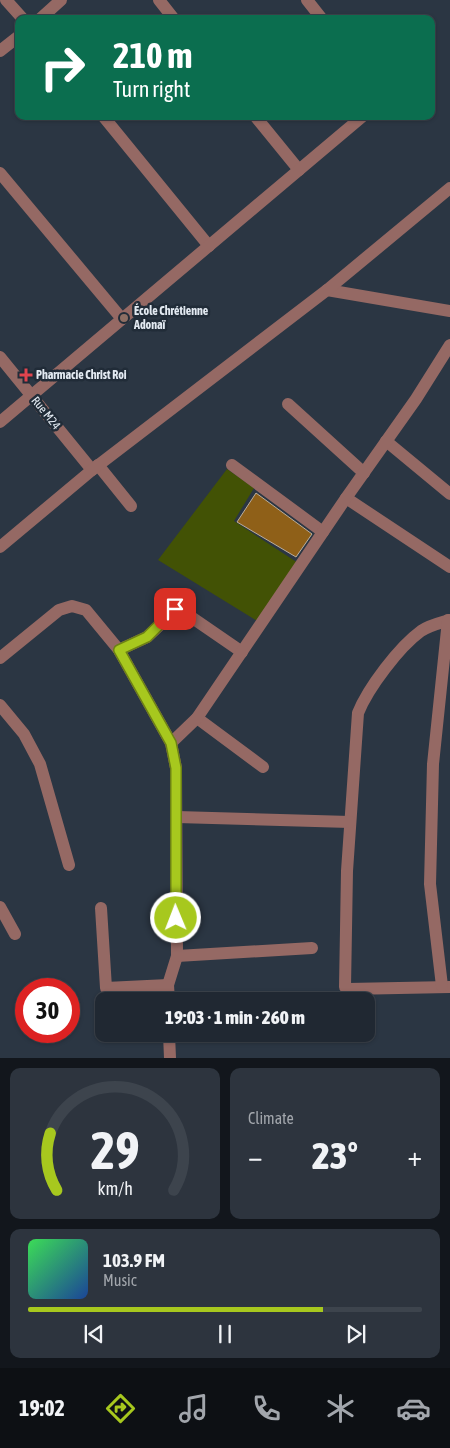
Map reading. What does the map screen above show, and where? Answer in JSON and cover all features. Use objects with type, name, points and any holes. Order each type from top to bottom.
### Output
[{"type":"street","points":[[6,0],[20,15]]},
{"type":"street","points":[[45,15],[62,0]]},
{"type":"street","points":[[159,0],[171,15]]},
{"type":"street","points":[[307,0],[319,15]]},
{"type":"street","points":[[0,51],[15,39]]},
{"type":"street","points":[[106,120],[208,246]]},
{"type":"street","points":[[258,120],[299,170]]},
{"type":"street","points":[[0,422],[358,120]]},
{"type":"street","points":[[0,173],[122,319]]},
{"type":"street","points":[[0,547],[95,467],[327,290],[450,188]]},
{"type":"street","points":[[327,290],[450,312]]},
{"type":"street","points":[[171,743],[197,718],[346,498],[416,399],[450,346]]},
{"type":"street","name":"Rue M24","points":[[0,357],[131,506]]},
{"type":"street","points":[[288,404],[364,473]]},
{"type":"street","points":[[386,441],[450,494]]},
{"type":"street","points":[[232,465],[323,532]]},
{"type":"street","points":[[346,498],[450,567]]},
{"type":"street","points":[[0,658],[59,610],[72,606],[86,610],[119,650],[171,743],[176,768],[177,956],[168,985],[168,992]]},
{"type":"street","points":[[119,650],[147,637],[178,608],[242,652]]},
{"type":"street","points":[[449,620],[433,764],[430,884],[446,987],[346,988],[350,822],[358,713],[363,701],[396,657],[419,632],[430,625],[449,620]]},
{"type":"street","points":[[0,705],[24,734],[40,764],[69,865]]},
{"type":"street","points":[[197,718],[263,767]]},
{"type":"street","points":[[176,817],[350,822]]},
{"type":"street","points":[[0,907],[15,934]]},
{"type":"street","points":[[102,908],[106,988],[168,985]]},
{"type":"street","points":[[177,956],[312,948]]},
{"type":"street","points":[[169,1042],[170,1058]]},
{"type":"green space","points":[[227,469],[254,488],[234,521],[298,563],[259,622],[158,560]]},
{"type":"building","points":[[256,493],[312,534],[296,557],[237,522]]},
{"type":"place","name":"École Chrétienne Adonaï","points":[[124,318]]},
{"type":"place","name":"Pharmacie Christ Roi","points":[[26,375]]},
{"type":"route","points":[[175,609],[147,637],[119,650],[171,743],[176,768],[176,918]]}]
